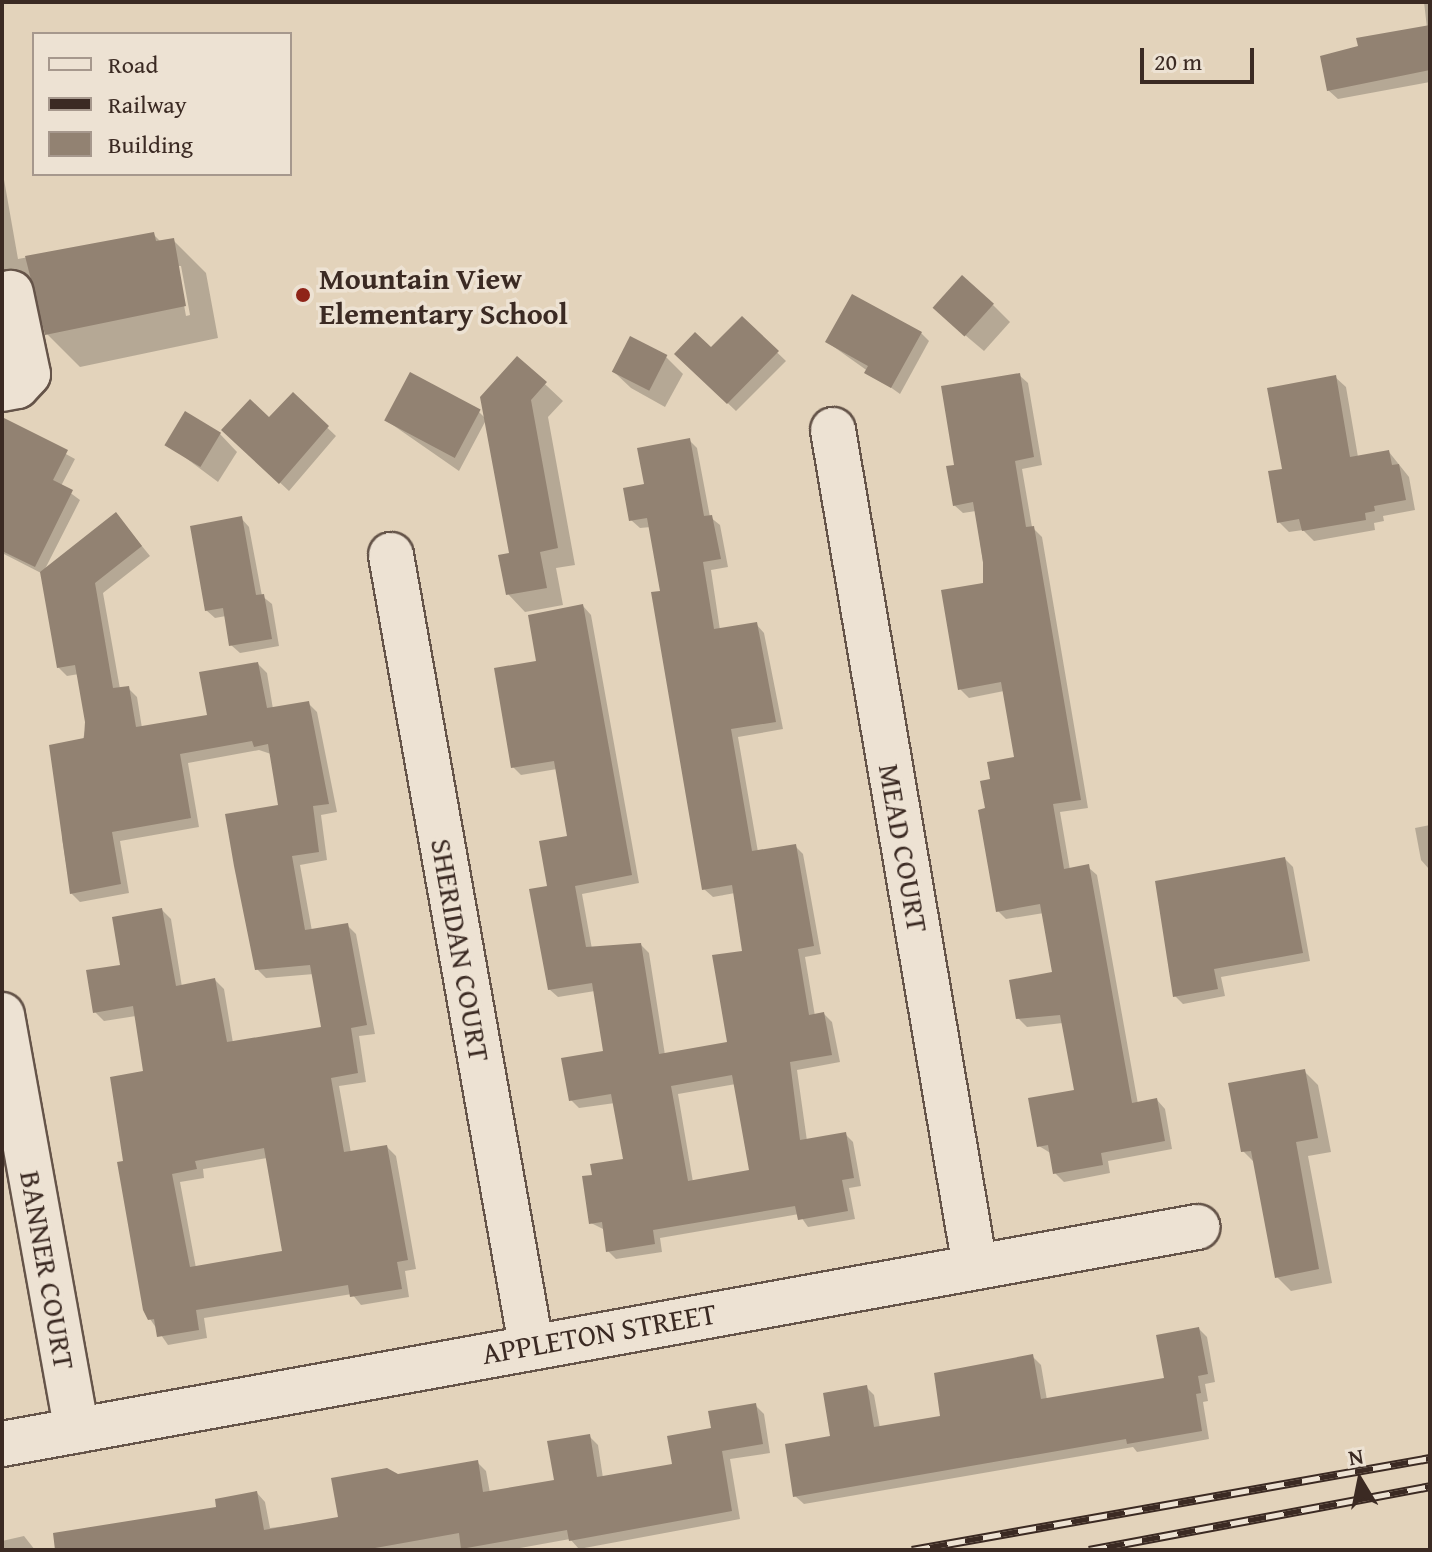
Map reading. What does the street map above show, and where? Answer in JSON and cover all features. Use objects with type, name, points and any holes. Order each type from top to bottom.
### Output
[{"type":"street","points":[[2,389],[17,386],[28,374],[11,293]]},
{"type":"street","name":"MEAD COURT","points":[[833,430],[975,1267]]},
{"type":"street","name":"SHERIDAN COURT","points":[[391,555],[531,1345]]},
{"type":"street","name":"BANNER COURT","points":[[2,1015],[77,1430]]},
{"type":"street","name":"APPLETON STREET","points":[[2,1444],[531,1345],[1197,1227]]},
{"type":"building","points":[[1430,25],[1430,70],[1327,91],[1320,56],[1358,46],[1356,38]]},
{"type":"building","points":[[154,232],[156,241],[174,238],[186,306],[45,335],[25,256]]},
{"type":"building","points":[[962,275],[994,304],[965,336],[933,308]]},
{"type":"building","points":[[852,294],[922,332],[891,388],[864,373],[868,366],[825,342]]},
{"type":"building","points":[[742,316],[779,351],[727,404],[674,354],[695,332],[711,347]]},
{"type":"building","points":[[630,336],[667,355],[649,391],[612,372]]},
{"type":"building","points":[[517,356],[547,382],[531,400],[558,548],[540,552],[547,588],[506,595],[498,555],[509,553],[480,397]]},
{"type":"building","points":[[410,372],[481,410],[455,458],[384,421]]},
{"type":"building","points":[[1020,373],[1034,457],[1015,461],[1026,527],[1034,526],[1081,800],[1053,804],[1064,869],[1089,864],[1132,1103],[1157,1098],[1165,1141],[1101,1153],[1103,1165],[1053,1174],[1048,1145],[1037,1147],[1028,1098],[1074,1090],[1060,1015],[1016,1019],[1009,980],[1052,972],[1040,904],[996,912],[978,810],[985,808],[980,781],[990,779],[987,762],[1014,757],[1001,682],[958,690],[941,590],[983,583],[983,562],[973,502],[953,506],[946,466],[954,465],[941,386]]},
{"type":"building","points":[[1336,375],[1350,457],[1389,450],[1392,465],[1399,464],[1406,500],[1374,506],[1375,511],[1365,513],[1366,520],[1302,531],[1299,519],[1277,523],[1268,471],[1282,469],[1267,388]]},
{"type":"building","points":[[293,392],[329,426],[279,484],[221,430],[250,399],[269,417]]},
{"type":"building","points":[[185,411],[221,433],[200,467],[164,445]]},
{"type":"building","points":[[2,417],[68,450],[53,480],[73,490],[35,567],[2,551]]},
{"type":"building","points":[[690,438],[704,516],[712,515],[721,559],[703,562],[714,629],[757,622],[776,722],[731,729],[752,851],[796,844],[814,946],[798,949],[809,1015],[824,1012],[832,1055],[790,1062],[800,1140],[846,1132],[854,1178],[842,1180],[848,1211],[798,1220],[795,1206],[653,1230],[655,1244],[606,1252],[602,1222],[589,1224],[582,1176],[592,1175],[590,1164],[623,1159],[611,1094],[569,1101],[561,1058],[603,1051],[592,983],[548,990],[529,889],[547,886],[539,841],[567,836],[554,761],[511,768],[494,668],[536,661],[528,615],[583,604],[632,875],[575,886],[586,947],[641,943],[659,1054],[727,1042],[712,955],[742,951],[732,885],[702,890],[651,592],[660,591],[647,518],[629,521],[623,488],[644,484],[637,448]],"holes":[[[732,1075],[749,1170],[688,1181],[671,1086]]]},
{"type":"building","points":[[116,512],[142,546],[95,583],[113,688],[129,686],[136,727],[207,715],[199,672],[258,662],[267,708],[309,701],[329,804],[313,806],[319,852],[292,856],[305,930],[348,923],[367,1025],[351,1028],[358,1073],[331,1078],[344,1152],[387,1145],[408,1260],[397,1262],[402,1289],[350,1297],[348,1285],[196,1310],[199,1330],[157,1337],[154,1319],[148,1320],[143,1310],[117,1162],[123,1161],[110,1077],[143,1071],[133,1006],[93,1013],[86,970],[120,965],[112,917],[162,908],[176,986],[215,978],[227,1042],[321,1027],[310,965],[255,970],[234,866],[225,814],[278,805],[268,744],[254,747],[252,741],[180,754],[191,818],[112,832],[121,884],[70,894],[49,745],[84,738],[85,722],[75,665],[57,668],[40,572]],"holes":[[[264,1148],[282,1251],[190,1267],[172,1174],[197,1169],[195,1161]]]},
{"type":"building","points":[[242,516],[256,595],[264,594],[272,639],[229,646],[223,608],[205,611],[190,526]]},
{"type":"building","points":[[1285,857],[1303,953],[1214,969],[1218,989],[1173,997],[1155,881]]},
{"type":"building","points":[[1305,1069],[1318,1138],[1296,1142],[1319,1269],[1275,1278],[1251,1151],[1241,1152],[1228,1083]]},
{"type":"building","points":[[1199,1327],[1208,1374],[1198,1376],[1201,1393],[1196,1394],[1202,1431],[1127,1444],[1126,1439],[793,1497],[785,1444],[830,1436],[823,1393],[867,1385],[874,1427],[940,1416],[934,1373],[1033,1354],[1041,1399],[1164,1378],[1156,1335]]},
{"type":"building","points":[[756,1403],[763,1444],[722,1451],[732,1511],[569,1541],[567,1530],[461,1549],[459,1533],[364,1550],[55,1550],[53,1533],[216,1507],[215,1499],[257,1491],[264,1530],[338,1517],[331,1478],[387,1468],[398,1474],[478,1460],[483,1492],[554,1480],[547,1441],[590,1434],[597,1477],[672,1464],[667,1436],[711,1428],[708,1411]]},
{"type":"railway","points":[[912,1550],[1430,1458]]},
{"type":"railway","points":[[1089,1550],[1430,1486]]},
{"type":"place","name":"Mountain View Elementary School","points":[[303,295]]}]
